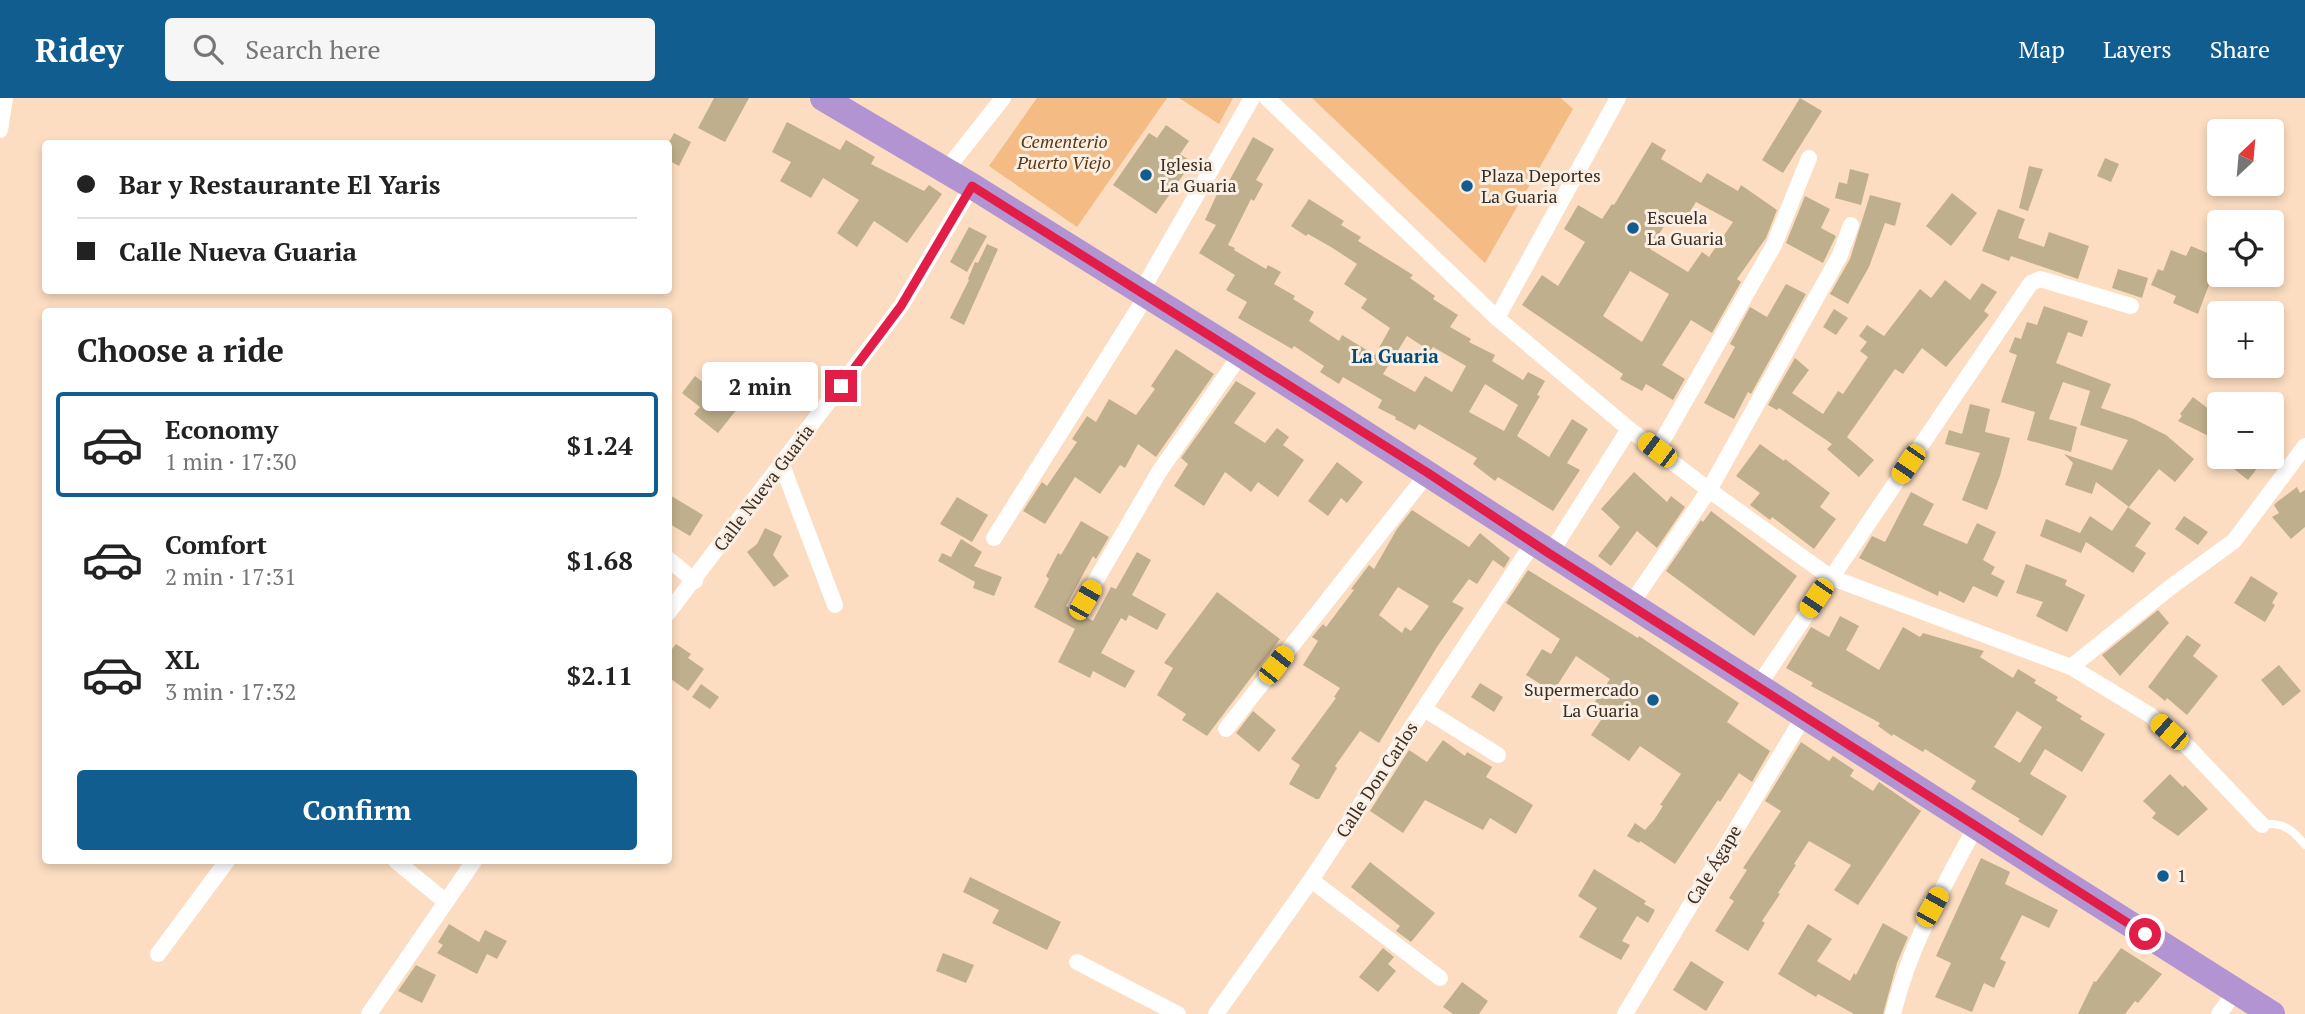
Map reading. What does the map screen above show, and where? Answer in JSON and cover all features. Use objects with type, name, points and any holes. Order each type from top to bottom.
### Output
[{"type":"highway","points":[[823,98],[946,170],[1241,354],[2272,1014]]},
{"type":"street","points":[[0,130],[5,98]]},
{"type":"street","points":[[946,170],[1003,98]]},
{"type":"street","points":[[994,538],[1144,293],[1252,98]]},
{"type":"street","points":[[1267,98],[1497,318],[1629,429],[1709,490],[1830,577],[2071,667],[2150,715],[2189,748],[2262,825]]},
{"type":"street","points":[[1497,318],[1618,98]]},
{"type":"street","points":[[1657,450],[1774,246],[1809,158]]},
{"type":"street","name":"Calle Nueva Guaria","points":[[672,608],[901,306],[972,186]]},
{"type":"street","points":[[1631,604],[1709,490],[1840,255],[1851,225]]},
{"type":"street","points":[[1758,686],[2031,283],[2040,279],[2131,306]]},
{"type":"street","points":[[1085,600],[1159,472],[1241,354]]},
{"type":"street","name":"Calle Don Carlos","points":[[1216,1014],[1311,880],[1424,709],[1629,429]]},
{"type":"street","points":[[2071,667],[2172,586],[2234,541],[2305,446]]},
{"type":"street","points":[[782,465],[835,605]]},
{"type":"street","points":[[1226,729],[1428,473]]},
{"type":"street","points":[[672,562],[695,581]]},
{"type":"street","points":[[1424,709],[1498,755]]},
{"type":"street","name":"Cale Ágape","points":[[1625,1014],[1804,716]]},
{"type":"street","points":[[1893,1014],[1900,984],[1932,907],[1976,826]]},
{"type":"street","points":[[158,954],[225,864]]},
{"type":"street","points":[[400,864],[446,902]]},
{"type":"street","points":[[369,1014],[472,864]]},
{"type":"street","points":[[1311,880],[1440,978]]},
{"type":"street","points":[[1077,962],[1178,1014]]},
{"type":"street","points":[[2219,1014],[2236,991]]},
{"type":"lane","points":[[2262,825],[2279,823],[2298,836],[2305,845]]},
{"type":"green space","name":"Cementerio Puerto Viejo","points":[[1037,98],[1167,98],[1077,227],[989,166]]},
{"type":"green space","points":[[1179,98],[1233,98],[1219,124]]},
{"type":"green space","name":"Plaza Deportes La Guaria","points":[[1312,98],[1561,98],[1573,109],[1485,263]]},
{"type":"building","points":[[714,98],[749,98],[725,142],[698,128]]},
{"type":"building","points":[[1800,98],[1822,111],[1783,173],[1762,160]]},
{"type":"building","points":[[787,122],[840,150],[846,140],[875,157],[871,164],[924,191],[929,185],[942,194],[907,243],[874,221],[857,247],[837,233],[859,200],[823,178],[811,198],[780,181],[791,162],[772,152]]},
{"type":"building","points":[[1166,125],[1189,141],[1180,154],[1192,162],[1156,214],[1113,185],[1149,133],[1157,138]]},
{"type":"building","points":[[674,133],[691,142],[679,166],[672,162],[670,140]]},
{"type":"building","points":[[1253,137],[1274,149],[1256,180],[1263,184],[1254,201],[1251,199],[1228,245],[1266,269],[1268,265],[1281,272],[1274,284],[1295,296],[1293,299],[1314,312],[1309,321],[1339,341],[1342,335],[1375,355],[1390,328],[1361,308],[1367,299],[1344,284],[1357,264],[1291,226],[1309,199],[1344,221],[1341,225],[1361,237],[1358,241],[1413,275],[1410,278],[1435,296],[1433,299],[1458,315],[1450,327],[1471,339],[1469,342],[1495,355],[1492,361],[1523,380],[1528,372],[1545,381],[1537,395],[1540,396],[1517,436],[1549,457],[1572,419],[1588,429],[1567,463],[1580,470],[1553,511],[1498,477],[1495,481],[1473,464],[1477,458],[1419,424],[1415,430],[1395,419],[1396,417],[1378,408],[1382,400],[1343,377],[1339,384],[1320,372],[1324,366],[1294,346],[1292,349],[1238,318],[1247,302],[1226,290],[1235,275],[1199,253],[1216,225],[1205,220],[1218,192],[1222,194]],"holes":[[[1407,336],[1430,351],[1433,347],[1466,366],[1452,392],[1425,376],[1415,392],[1383,374]],[[1485,384],[1518,405],[1504,431],[1469,412]]]},
{"type":"building","points":[[1652,142],[1666,150],[1661,159],[1701,183],[1707,173],[1738,191],[1741,185],[1777,210],[1766,238],[1737,279],[1741,282],[1712,333],[1691,320],[1662,365],[1685,379],[1673,400],[1646,384],[1642,391],[1620,379],[1623,374],[1522,305],[1542,275],[1558,286],[1585,242],[1564,229],[1578,205],[1602,219],[1612,204],[1614,205]],"holes":[[[1696,202],[1733,222],[1709,257],[1702,252],[1688,272],[1650,249],[1672,213],[1685,220]],[[1630,271],[1669,294],[1642,342],[1603,316]]]},
{"type":"building","points":[[2105,158],[2119,164],[2111,182],[2097,176]]},
{"type":"building","points":[[2029,166],[2043,169],[2028,211],[2019,208]]},
{"type":"building","points":[[1850,169],[1869,174],[1861,205],[1835,198],[1839,182],[1847,184]]},
{"type":"building","points":[[1952,193],[1977,213],[1951,246],[1926,226]]},
{"type":"building","points":[[1870,195],[1901,203],[1895,226],[1885,223],[1869,267],[1848,304],[1830,294],[1850,259]]},
{"type":"building","points":[[1805,196],[1830,209],[1821,228],[1836,236],[1823,263],[1786,243]]},
{"type":"building","points":[[1998,209],[2025,219],[2018,238],[2044,247],[2049,232],[2089,246],[2078,279],[2011,256],[2009,261],[1982,251]]},
{"type":"building","points":[[969,227],[987,236],[967,272],[950,262]]},
{"type":"building","points":[[987,244],[998,249],[964,325],[950,318],[975,262],[978,263]]},
{"type":"building","points":[[2191,246],[2207,253],[2208,287],[2198,314],[2173,303],[2176,296],[2151,285],[2158,269],[2163,271],[2171,250],[2186,256]]},
{"type":"building","points":[[2118,269],[2148,278],[2142,298],[2112,288]]},
{"type":"building","points":[[1945,280],[1970,300],[1982,283],[1997,292],[1984,311],[1989,315],[1946,367],[1922,348],[1903,374],[1895,369],[1847,437],[1874,460],[1859,477],[1827,449],[1832,444],[1779,408],[1777,410],[1768,405],[1795,358],[1809,370],[1792,393],[1823,414],[1838,391],[1843,394],[1868,357],[1860,351],[1867,342],[1859,336],[1867,325],[1884,336],[1920,289],[1931,298]]},
{"type":"building","points":[[1786,284],[1806,294],[1751,394],[1748,392],[1734,419],[1704,403],[1735,347],[1730,344],[1750,307],[1767,317]]},
{"type":"building","points":[[2044,306],[2088,321],[2082,337],[2068,332],[2056,363],[2111,384],[2101,408],[2134,419],[2166,435],[2194,459],[2175,482],[2159,469],[2129,507],[2096,482],[2092,494],[2065,485],[2073,463],[2064,454],[2112,470],[2128,440],[2080,425],[2090,391],[2063,382],[2049,419],[2077,427],[2071,452],[2027,440],[2035,412],[2001,402],[2017,355],[2009,352],[2015,337],[2021,339],[2027,322],[2037,325]]},
{"type":"building","points":[[1834,309],[1848,318],[1836,335],[1823,327]]},
{"type":"building","points":[[1176,349],[1214,374],[1156,457],[1138,444],[1125,468],[1120,465],[1100,494],[1075,477],[1045,524],[1023,511],[1042,482],[1047,486],[1077,442],[1072,439],[1087,416],[1096,422],[1109,399],[1136,415],[1155,389],[1151,386]]},
{"type":"building","points":[[695,376],[713,390],[718,385],[741,404],[718,433],[694,414],[700,407],[682,393]]},
{"type":"building","points":[[1236,381],[1256,393],[1234,423],[1265,443],[1277,428],[1289,437],[1283,445],[1304,460],[1278,497],[1258,482],[1251,492],[1225,472],[1204,506],[1174,486],[1188,464],[1181,458]]},
{"type":"building","points":[[2193,397],[2207,408],[2207,435],[2178,421],[2182,416],[2180,414]]},
{"type":"building","points":[[1970,404],[1990,409],[1985,432],[2010,438],[1987,510],[1962,500],[1980,453],[1945,444],[1949,430],[1962,434]]},
{"type":"building","points":[[1760,444],[1830,493],[1820,507],[1836,519],[1814,549],[1772,517],[1770,520],[1750,505],[1760,493],[1736,476]]},
{"type":"building","points":[[1337,462],[1363,482],[1347,503],[1341,498],[1328,516],[1308,501]]},
{"type":"building","points":[[2234,469],[2257,469],[2248,480]]},
{"type":"building","points":[[1634,472],[1667,502],[1671,496],[1685,507],[1657,548],[1637,531],[1611,566],[1598,556],[1620,527],[1601,509]]},
{"type":"building","points":[[2297,487],[2300,493],[2305,490],[2305,527],[2291,539],[2272,517],[2279,513],[2274,505]]},
{"type":"building","points":[[1911,492],[1934,504],[1923,525],[1967,544],[1977,523],[1996,532],[1983,560],[1995,567],[1991,574],[2005,581],[1997,597],[1973,586],[1964,603],[1939,591],[1938,596],[1859,558],[1872,536],[1885,542]]},
{"type":"building","points":[[672,496],[703,515],[690,536],[672,525]]},
{"type":"building","points":[[957,497],[988,515],[972,542],[940,524]]},
{"type":"building","points":[[2128,507],[2151,523],[2135,546],[2146,553],[2133,573],[2086,542],[2081,553],[2040,536],[2046,519],[2080,533],[2090,516],[2112,531]]},
{"type":"building","points":[[1412,510],[1469,547],[1480,533],[1510,558],[1504,568],[1493,560],[1477,584],[1469,579],[1452,602],[1464,608],[1379,743],[1360,731],[1335,766],[1337,768],[1319,799],[1316,799],[1289,784],[1300,765],[1291,759],[1336,698],[1334,697],[1340,688],[1303,665],[1318,641],[1312,637],[1323,624],[1326,627],[1369,565],[1374,569],[1397,529]],"holes":[[[1398,587],[1429,606],[1411,631],[1405,627],[1402,633],[1379,615]]]},
{"type":"building","points":[[1711,511],[1797,576],[1754,636],[1666,571],[1701,520],[1703,522]]},
{"type":"building","points":[[2184,516],[2208,532],[2198,545],[2175,529]]},
{"type":"building","points":[[1081,521],[1109,537],[1096,559],[1093,556],[1066,606],[1093,621],[1111,587],[1116,589],[1137,552],[1151,560],[1132,595],[1166,614],[1157,630],[1129,615],[1126,621],[1121,618],[1101,653],[1135,671],[1125,688],[1093,671],[1090,678],[1058,662],[1075,629],[1034,607],[1049,579],[1046,576],[1058,553],[1061,555]]},
{"type":"building","points":[[765,528],[782,536],[773,555],[789,576],[774,587],[747,552],[757,544]]},
{"type":"building","points":[[961,539],[982,552],[974,566],[1002,577],[994,596],[973,588],[975,582],[938,561],[942,553],[951,557]]},
{"type":"building","points":[[2026,564],[2067,580],[2065,585],[2085,595],[2067,632],[2036,616],[2043,602],[2016,593]]},
{"type":"building","points":[[1528,570],[1638,638],[1639,636],[1739,703],[1727,722],[1770,751],[1752,782],[1739,773],[1675,864],[1640,841],[1639,843],[1627,836],[1635,823],[1645,830],[1654,820],[1663,806],[1660,805],[1681,774],[1640,746],[1629,761],[1591,735],[1601,720],[1588,712],[1610,679],[1576,656],[1553,692],[1526,675],[1542,649],[1551,654],[1560,639],[1506,603]]},
{"type":"building","points":[[2251,576],[2278,593],[2272,603],[2275,605],[2265,622],[2234,603]]},
{"type":"building","points":[[1217,592],[1280,639],[1207,736],[1182,720],[1186,714],[1157,695],[1173,668],[1164,663]]},
{"type":"building","points":[[2158,610],[2169,623],[2120,676],[2102,655]]},
{"type":"building","points":[[1840,616],[1859,626],[1846,650],[1879,670],[1903,627],[1920,637],[1923,633],[1984,651],[1980,657],[2013,678],[2018,669],[2036,680],[2034,683],[2082,716],[2080,719],[2105,734],[2082,772],[2045,749],[2030,774],[2067,796],[2042,836],[1971,789],[1976,781],[1925,749],[1923,752],[1893,734],[1892,736],[1878,726],[1880,723],[1811,686],[1813,683],[1786,668],[1811,627],[1829,637]],"holes":[[[2017,711],[2042,727],[2020,763],[1994,747]]]},
{"type":"building","points":[[2187,635],[2201,645],[2193,656],[2218,676],[2187,715],[2167,698],[2165,701],[2148,687]]},
{"type":"building","points":[[676,644],[691,654],[688,658],[704,669],[688,691],[672,680],[672,649]]},
{"type":"building","points":[[2279,665],[2301,691],[2283,706],[2261,680]]},
{"type":"building","points":[[1480,683],[1503,697],[1494,712],[1471,697]]},
{"type":"building","points":[[701,684],[719,697],[710,709],[692,697]]},
{"type":"building","points":[[1253,711],[1276,730],[1259,752],[1236,733]]},
{"type":"building","points":[[1443,740],[1465,756],[1467,752],[1492,767],[1486,777],[1533,805],[1516,834],[1490,818],[1483,830],[1425,800],[1403,833],[1370,811],[1409,750],[1427,762]]},
{"type":"building","points":[[1801,742],[1829,761],[1833,756],[1854,770],[1850,776],[1873,791],[1879,782],[1921,811],[1858,905],[1834,890],[1851,865],[1809,841],[1762,921],[1765,923],[1748,951],[1715,931],[1734,901],[1729,898],[1747,870],[1743,868],[1781,811],[1765,801]]},
{"type":"building","points":[[2170,774],[2208,809],[2178,836],[2152,818],[2156,813],[2143,801]]},
{"type":"building","points":[[1981,858],[2010,872],[2005,884],[2058,910],[2049,928],[2022,915],[2000,959],[2006,962],[1994,988],[1984,983],[1972,1012],[1935,997],[1951,963],[1936,956]]},
{"type":"building","points":[[1370,862],[1435,913],[1411,942],[1396,931],[1400,926],[1351,887]]},
{"type":"building","points":[[1594,869],[1646,901],[1644,904],[1655,910],[1648,923],[1637,916],[1622,941],[1630,945],[1621,960],[1579,937],[1597,908],[1578,896]]},
{"type":"building","points":[[970,877],[1061,922],[1047,950],[992,923],[999,910],[963,892]]},
{"type":"building","points":[[1883,923],[1908,937],[1897,963],[1883,1014],[1854,1014],[1818,994],[1816,997],[1778,974],[1808,924],[1832,939],[1817,961],[1850,981],[1854,973],[1856,975]]},
{"type":"building","points":[[449,924],[479,942],[485,930],[507,941],[497,959],[487,954],[477,974],[437,953],[443,945],[438,942]]},
{"type":"building","points":[[1383,948],[1394,957],[1388,964],[1396,971],[1378,992],[1359,977]]},
{"type":"building","points":[[2121,948],[2162,974],[2125,1014],[2078,1014],[2094,981],[2096,982]]},
{"type":"building","points":[[943,953],[974,965],[966,983],[936,971]]},
{"type":"building","points":[[1691,961],[1724,982],[1706,1011],[1673,990]]},
{"type":"building","points":[[416,965],[436,975],[422,1003],[398,991]]},
{"type":"building","points":[[1462,982],[1488,1001],[1479,1014],[1453,1014],[1443,1007]]},
{"type":"place","name":"Iglesia La Guaria","points":[[1146,175]]},
{"type":"place","name":"Plaza Deportes La Guaria","points":[[1467,186]]},
{"type":"place","name":"Escuela La Guaria","points":[[1633,228]]},
{"type":"place","name":"Supermercado La Guaria","points":[[1653,700]]},
{"type":"place","name":"1","points":[[2163,876]]},
{"type":"district","name":"La Guaria","points":[[1395,356]]},
{"type":"route","points":[[841,386],[901,306],[972,186],[1428,473],[1550,554],[2145,934]]}]
